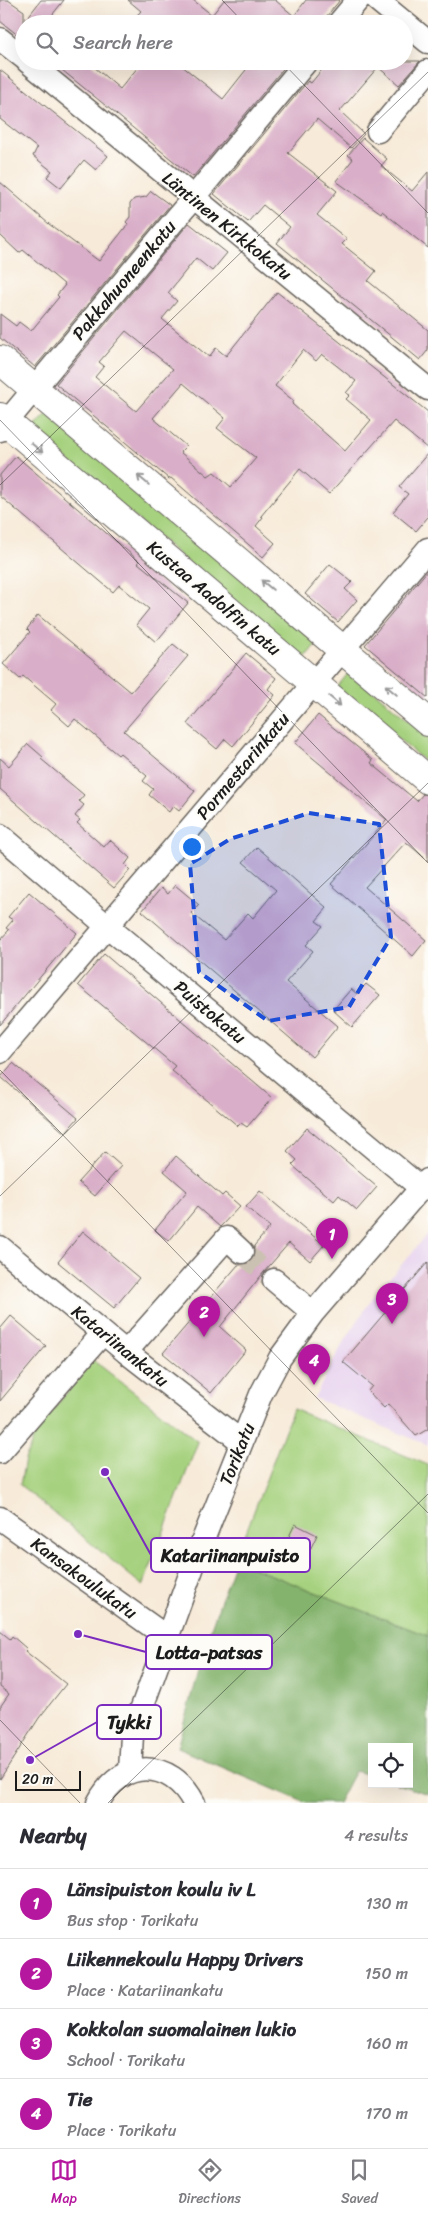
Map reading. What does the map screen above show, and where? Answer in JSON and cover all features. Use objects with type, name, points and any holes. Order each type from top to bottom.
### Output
[{"type":"main road","points":[[0,360],[428,722]]},
{"type":"main road","name":"Kustaa Aadolfin katu","points":[[2,423],[428,780]]},
{"type":"street","points":[[346,15],[358,0]]},
{"type":"street","points":[[377,0],[395,15]]},
{"type":"street","points":[[413,30],[428,42]]},
{"type":"street","points":[[0,39],[15,51]]},
{"type":"street","name":"Läntinen Kirkkokatu","points":[[38,70],[192,198],[428,389]]},
{"type":"street","name":"Pakkahuoneenkatu","points":[[2,423],[34,388],[299,70]]},
{"type":"street","points":[[378,131],[428,71]]},
{"type":"street","name":"Pormestarinkatu","points":[[0,1052],[428,549]]},
{"type":"street","name":"Puistokatu","points":[[0,835],[107,926],[424,1184]]},
{"type":"street","name":"Torikatu","points":[[130,1771],[132,1735],[199,1550],[261,1394],[280,1358],[314,1313],[424,1184]]},
{"type":"street","points":[[126,1352],[227,1238],[242,1252]]},
{"type":"street","name":"Katariinankatu","points":[[0,1246],[126,1352],[242,1442]]},
{"type":"street","points":[[274,1280],[314,1313]]},
{"type":"street","points":[[0,1452],[103,1333]]},
{"type":"street","name":"Kansakoulukatu","points":[[0,1518],[168,1638]]},
{"type":"street","points":[[98,1803],[104,1790],[116,1779],[130,1771],[146,1769],[162,1771],[176,1778],[187,1790],[194,1803]]},
{"type":"highlighted area","points":[[309,813],[379,824],[391,937],[349,1007],[268,1021],[199,972],[190,864],[230,839]]},
{"type":"shaded area","points":[[428,1234],[428,1445],[314,1398],[341,1347],[371,1300]]},
{"type":"green space","points":[[47,414],[317,643],[303,660],[32,430]]},
{"type":"green space","points":[[350,671],[428,737],[428,764],[337,687]]},
{"type":"green space","points":[[93,1360],[198,1442],[143,1586],[20,1485],[25,1459],[37,1430]]},
{"type":"green space","points":[[293,1409],[428,1465],[428,1636],[235,1561]]},
{"type":"green space","points":[[235,1561],[428,1636],[428,1794],[409,1788],[413,1788],[413,1743],[368,1743],[368,1775],[355,1771],[338,1803],[306,1803],[177,1748],[204,1647]]},
{"type":"building","points":[[0,0],[8,0],[24,11],[24,15],[15,15],[15,33],[0,21]]},
{"type":"building","points":[[41,0],[64,0],[52,15],[29,15]]},
{"type":"building","points":[[128,0],[193,0],[212,15],[137,15],[141,11]]},
{"type":"building","points":[[224,0],[275,0],[293,15],[212,15]]},
{"type":"building","points":[[306,0],[340,0],[328,15],[295,15]]},
{"type":"building","points":[[413,61],[420,61],[413,69]]},
{"type":"building","points":[[0,70],[108,156],[96,170],[84,160],[61,188],[47,177],[52,171],[33,156],[37,148],[0,119]]},
{"type":"building","points":[[62,70],[98,70],[120,89],[136,70],[187,70],[223,99],[246,70],[282,70],[193,177]]},
{"type":"building","points":[[322,70],[375,70],[340,111],[364,134],[351,148],[317,119],[288,153],[337,191],[317,215],[347,239],[342,244],[376,271],[368,281],[428,330],[428,350],[420,360],[277,243],[290,227],[263,205],[248,222],[214,194],[308,81],[311,83]]},
{"type":"building","points":[[382,70],[412,70],[399,85]]},
{"type":"building","points":[[363,138],[387,159],[381,166],[412,191],[428,172],[428,248],[382,211],[381,213],[336,181],[353,159],[348,155]]},
{"type":"building","points":[[0,182],[49,224],[99,261],[128,224],[126,222],[130,217],[130,204],[134,199],[146,197],[151,191],[170,205],[35,367],[0,338],[0,314],[16,326],[19,322],[31,331],[59,297],[57,295],[65,285],[23,250],[19,253],[0,235]]},
{"type":"building","points":[[189,223],[227,253],[212,271],[196,258],[168,293],[177,301],[162,319],[209,357],[216,348],[226,356],[277,292],[428,412],[428,449],[394,421],[329,494],[300,469],[261,516],[263,517],[256,526],[275,543],[263,557],[171,478],[169,479],[56,384]],"holes":[[[126,331],[173,369],[136,411],[95,377],[104,366],[99,362]],[[303,350],[316,361],[322,354],[356,381],[346,393],[350,395],[346,399],[371,420],[345,451],[292,404],[294,401],[275,386]],[[183,383],[225,418],[217,428],[256,458],[231,487],[214,472],[208,476],[180,452],[186,446],[153,418]]]},
{"type":"building","points":[[428,453],[428,517],[416,531],[393,512],[408,494],[399,487]]},
{"type":"building","points":[[16,456],[139,561],[138,563],[188,603],[156,642],[136,625],[149,609],[119,585],[113,592],[0,496],[0,475]]},
{"type":"building","points":[[330,564],[352,582],[345,589],[357,600],[338,622],[305,594]]},
{"type":"building","points":[[428,570],[428,698],[365,645]]},
{"type":"building","points":[[38,615],[131,692],[173,644],[188,656],[124,731],[195,791],[179,811],[173,806],[169,812],[149,795],[153,789],[143,781],[147,776],[120,753],[118,755],[75,719],[69,726],[51,710],[56,704],[23,676],[20,679],[3,664],[30,632],[27,629]]},
{"type":"building","points":[[246,653],[276,678],[268,689],[275,695],[233,746],[225,739],[217,749],[187,724]]},
{"type":"building","points":[[318,715],[373,760],[371,763],[417,801],[423,794],[428,795],[428,861],[406,842],[365,887],[426,940],[413,956],[331,884],[387,820],[295,743]]},
{"type":"building","points":[[28,744],[43,757],[41,759],[84,795],[79,801],[84,805],[75,816],[80,820],[77,823],[104,847],[110,840],[130,858],[125,865],[130,870],[114,888],[0,789],[0,758],[9,766]]},
{"type":"building","points":[[257,847],[327,908],[316,921],[323,926],[306,945],[313,951],[286,982],[338,1026],[312,1057],[142,911],[161,888],[168,894],[175,885],[199,905],[191,913],[224,940],[248,913],[253,918],[276,890],[243,862]]},
{"type":"building","points":[[29,892],[77,933],[0,1025],[0,940],[9,930],[6,928],[13,920],[8,917]]},
{"type":"building","points":[[104,954],[272,1098],[247,1127],[241,1123],[238,1126],[171,1070],[175,1066],[78,985]]},
{"type":"building","points":[[366,984],[380,995],[352,1027],[333,1010],[351,989],[357,994]]},
{"type":"building","points":[[13,1063],[78,1118],[65,1133],[1,1077]]},
{"type":"building","points":[[307,1128],[377,1187],[357,1210],[339,1195],[334,1201],[292,1165],[297,1160],[287,1151]]},
{"type":"building","points":[[105,1152],[121,1166],[95,1196],[78,1182]]},
{"type":"building","points":[[176,1156],[222,1196],[225,1193],[240,1206],[220,1227],[197,1207],[169,1241],[155,1230],[187,1191],[164,1171]]},
{"type":"building","points":[[260,1191],[324,1245],[310,1261],[289,1243],[220,1327],[246,1350],[211,1393],[163,1353],[238,1265],[245,1265],[252,1261],[255,1254],[254,1246],[270,1227],[246,1207]]},
{"type":"building","points":[[83,1231],[139,1278],[114,1308],[58,1262]]},
{"type":"building","points":[[428,1262],[428,1429],[416,1436],[388,1404],[384,1408],[368,1391],[372,1386],[343,1362]]},
{"type":"building","points":[[11,1316],[46,1346],[0,1401],[0,1329]]},
{"type":"building","points":[[295,1524],[317,1535],[305,1560],[283,1549]]},
{"type":"building","points":[[0,1631],[10,1639],[12,1636],[27,1649],[25,1651],[66,1684],[39,1718],[0,1779],[0,1707],[9,1694],[0,1687]]},
{"type":"tunnel","points":[[242,1252],[274,1280]]},
{"type":"place","name":"Länsipuiston koulu iv L","points":[[332,1259]]},
{"type":"place","name":"Kokkolan suomalainen lukio","points":[[392,1324]]},
{"type":"place","name":"Liikennekoulu Happy Drivers","points":[[204,1337]]},
{"type":"place","name":"Tie","points":[[314,1385]]},
{"type":"place","name":"Katariinanpuisto","points":[[105,1472]]},
{"type":"place","name":"Lotta-patsas","points":[[78,1634]]},
{"type":"place","name":"Tykki","points":[[30,1760]]}]
